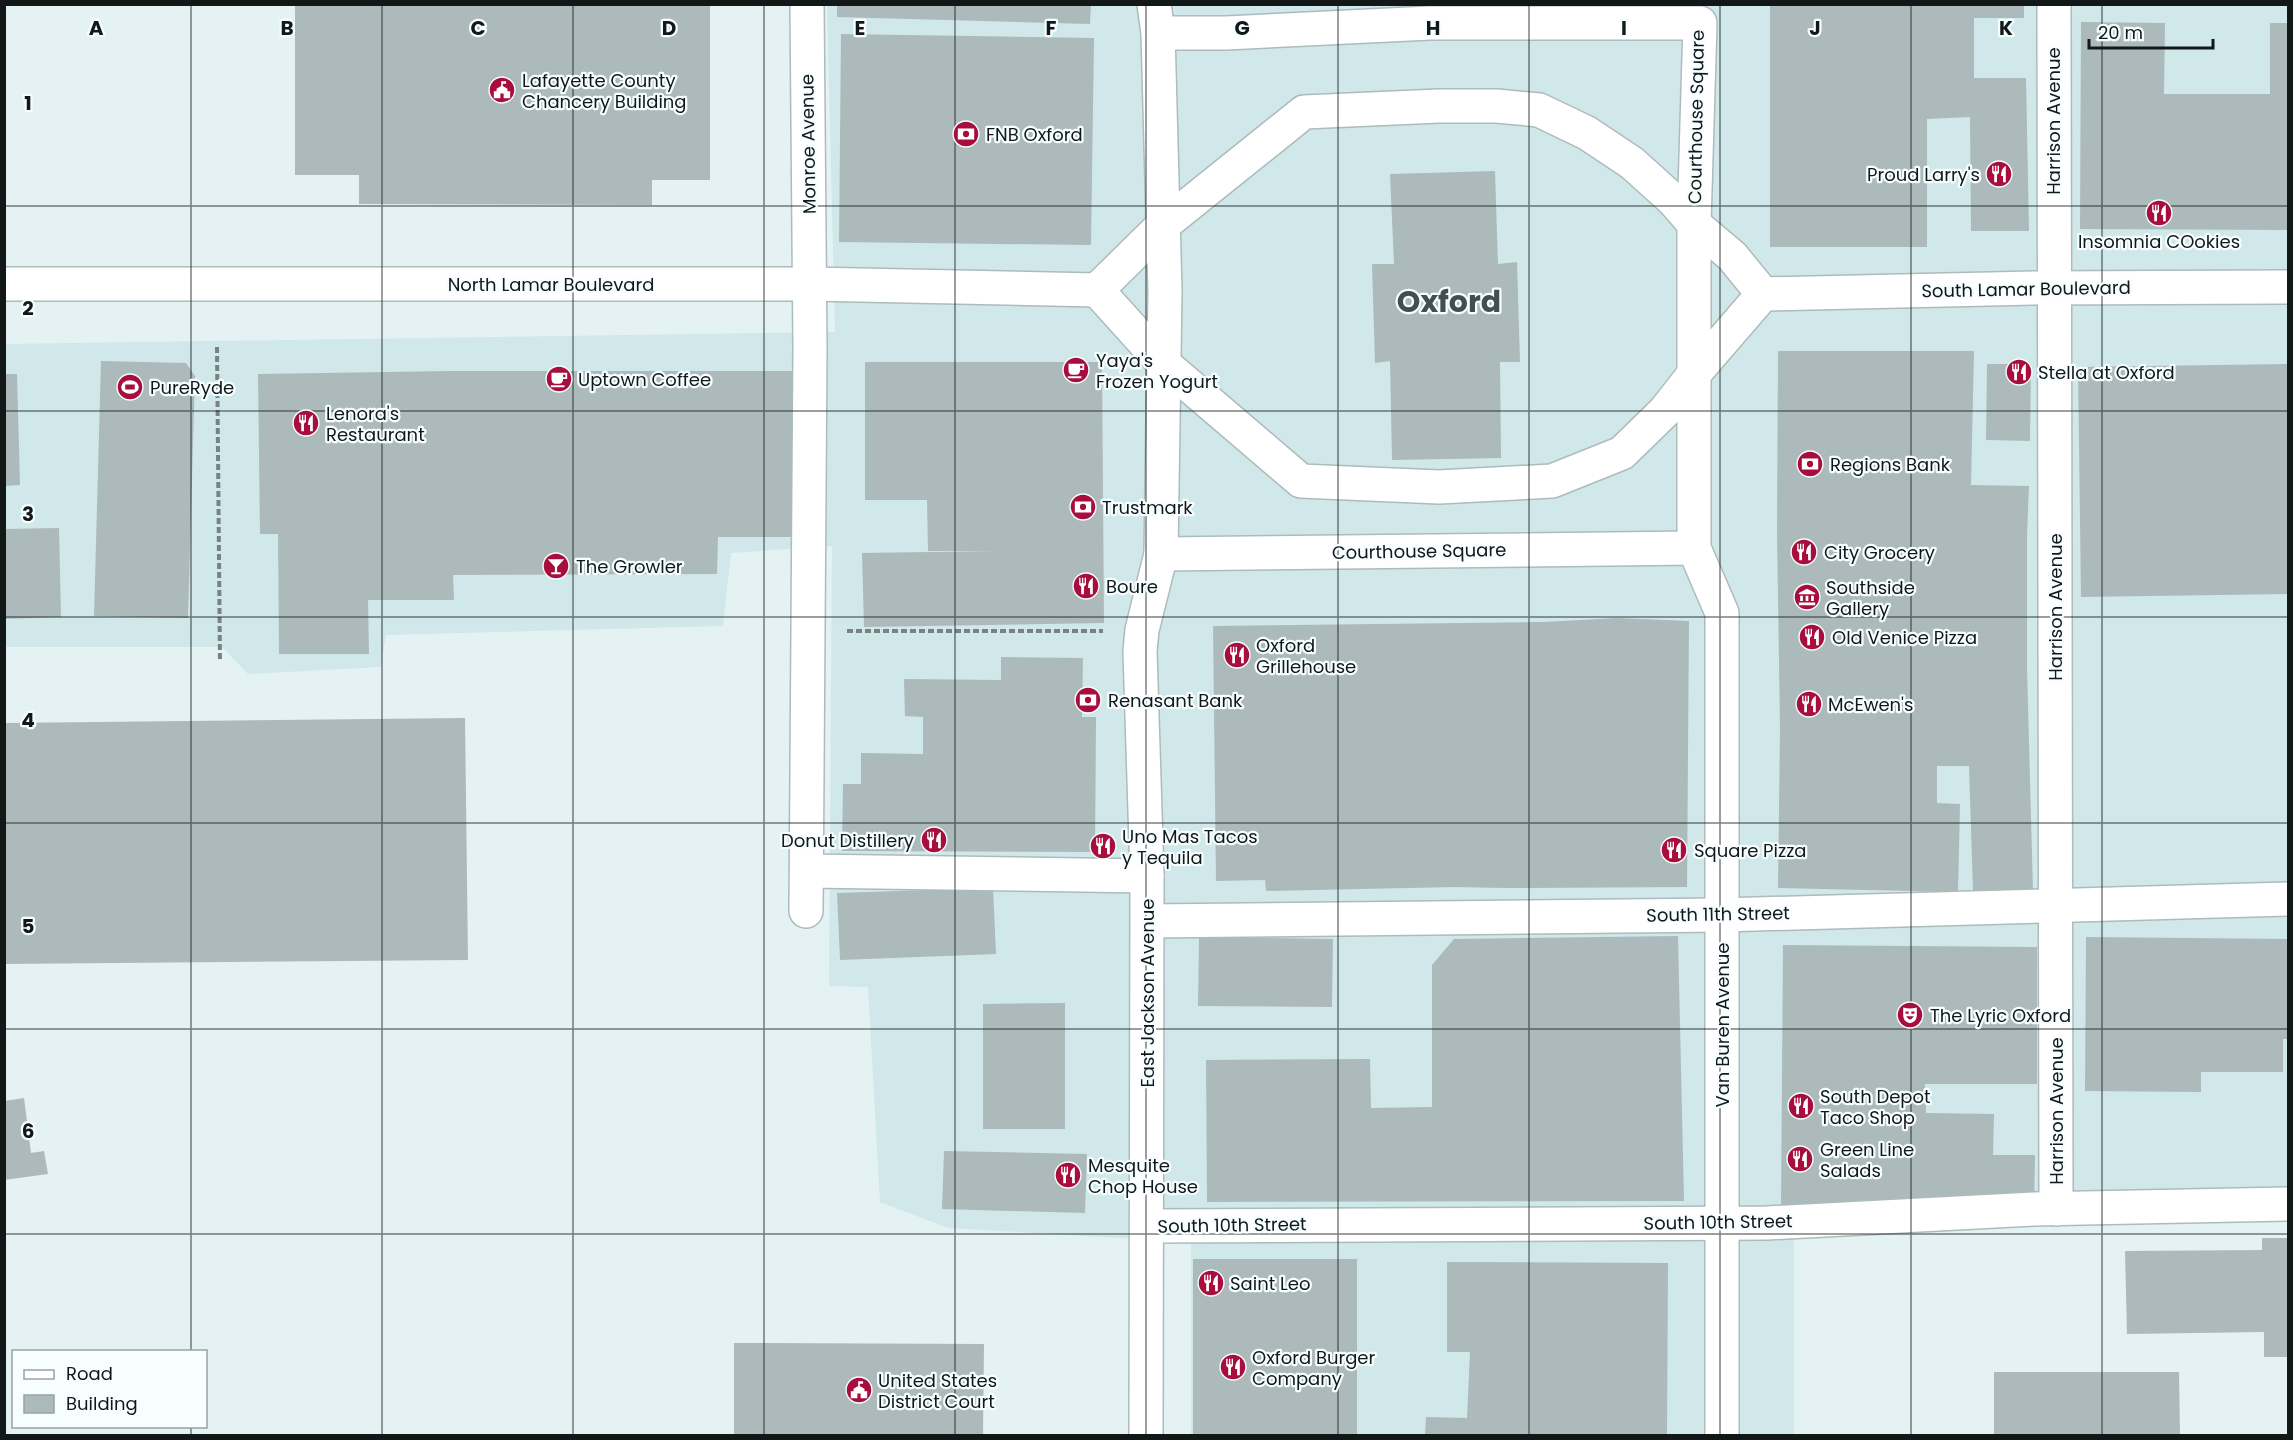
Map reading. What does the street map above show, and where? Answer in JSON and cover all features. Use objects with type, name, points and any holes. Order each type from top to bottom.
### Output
[{"type":"street","name":"Monroe Avenue","points":[[806,911],[810,284],[807,4]]},
{"type":"street","name":"Harrison Avenue","points":[[2054,4],[2056,1209]]},
{"type":"street","name":"Courthouse Square","points":[[1704,14],[1694,224],[1694,548],[1161,554],[1165,291],[1156,19],[1226,33],[1430,22],[1704,14]]},
{"type":"street","name":"Courthouse Square","points":[[1162,226],[1304,112],[1439,106],[1496,106],[1539,110],[1587,133],[1632,163],[1694,224]]},
{"type":"street","points":[[1162,226],[1096,290],[1163,363],[1301,482],[1439,487],[1552,481],[1622,453],[1665,411],[1763,294],[1732,256],[1694,224]]},
{"type":"street","name":"North Lamar Boulevard","points":[[4,284],[810,284],[1096,290]]},
{"type":"street","name":"South Lamar Boulevard","points":[[1763,294],[2054,288],[2289,287]]},
{"type":"street","name":"Van Buren Avenue","points":[[1694,548],[1722,613],[1722,1436]]},
{"type":"street","name":"East Jackson Avenue","points":[[1146,1436],[1148,921],[1140,651],[1142,630],[1161,554]]},
{"type":"street","points":[[807,871],[1147,876]]},
{"type":"street","name":"South 11th Street","points":[[1148,921],[1722,915],[2289,899]]},
{"type":"street","name":"South 10th Street","points":[[1147,1226],[1767,1223],[2056,1209],[2289,1204]]},
{"type":"path","points":[[217,347],[220,662]]},
{"type":"path","points":[[809,631],[1107,631]]},
{"type":"shaded area","points":[[827,5],[2288,5],[2288,1221],[1794,1231],[1794,1435],[1191,1435],[1191,1242],[948,1228],[880,1202],[868,987],[829,986],[832,546],[731,553],[723,626],[386,635],[381,667],[248,674],[222,647],[5,647],[4,344],[835,332]]},
{"type":"building","name":"Lafayette County Chancery Building","points":[[295,4],[710,4],[710,180],[652,180],[652,205],[359,204],[359,175],[295,175]]},
{"type":"building","points":[[837,4],[1091,4],[1090,24],[837,17]]},
{"type":"building","points":[[1770,4],[2024,4],[2024,18],[1974,18],[1974,78],[2026,78],[2029,231],[1971,231],[1970,117],[1927,119],[1927,247],[1770,247]]},
{"type":"building","points":[[2081,22],[2165,23],[2164,94],[2270,94],[2270,23],[2288,23],[2288,230],[2080,229]]},
{"type":"building","name":"FNB Oxford","points":[[841,34],[1094,38],[1091,245],[839,242]]},
{"type":"building","points":[[1495,171],[1498,264],[1517,262],[1520,362],[1500,362],[1501,458],[1392,460],[1390,361],[1375,363],[1372,264],[1394,264],[1390,174]]},
{"type":"building","points":[[1778,351],[1974,351],[1971,485],[2029,486],[2027,669],[2033,890],[1973,892],[1969,766],[1937,766],[1937,803],[1960,804],[1958,892],[1778,888],[1780,728],[1777,532]]},
{"type":"building","points":[[101,361],[186,363],[195,376],[188,618],[94,616]]},
{"type":"building","points":[[865,362],[1102,362],[1104,623],[864,627],[862,553],[998,551],[928,551],[927,500],[865,500]]},
{"type":"building","points":[[1987,364],[2031,364],[2030,441],[1986,440]]},
{"type":"building","points":[[2288,364],[2288,594],[2081,597],[2078,367]]},
{"type":"building","points":[[451,371],[802,371],[802,537],[718,537],[717,574],[453,575],[454,600],[368,600],[369,654],[279,654],[278,534],[260,534],[258,374]]},
{"type":"building","points":[[4,374],[17,374],[20,485],[4,486]]},
{"type":"building","points":[[59,528],[61,617],[4,619],[4,529]]},
{"type":"building","points":[[1617,618],[1689,621],[1687,887],[1454,887],[1266,891],[1265,880],[1216,881],[1213,626],[1544,622]]},
{"type":"building","points":[[1001,657],[1083,658],[1082,717],[1096,717],[1095,852],[842,851],[843,784],[861,784],[861,753],[923,754],[923,717],[905,716],[904,679],[1001,680]]},
{"type":"building","points":[[465,718],[468,960],[4,964],[4,723]]},
{"type":"building","points":[[993,888],[996,954],[840,960],[837,893]]},
{"type":"building","points":[[1678,936],[1684,1201],[1207,1202],[1206,1060],[1370,1059],[1371,1108],[1432,1107],[1432,965],[1454,939]]},
{"type":"building","points":[[1199,937],[1333,939],[1332,1007],[1198,1006]]},
{"type":"building","points":[[2086,937],[2288,939],[2288,1039],[2283,1039],[2283,1072],[2201,1072],[2201,1092],[2085,1091]]},
{"type":"building","points":[[1783,945],[2037,947],[2037,1084],[1925,1084],[1926,1113],[1994,1114],[1993,1155],[2035,1155],[2034,1209],[1781,1206]]},
{"type":"building","points":[[1065,1003],[1065,1129],[983,1129],[983,1004]]},
{"type":"building","points":[[24,1098],[31,1153],[44,1151],[48,1174],[4,1180],[4,1101]]},
{"type":"building","points":[[944,1151],[1087,1154],[1085,1213],[942,1209]]},
{"type":"building","points":[[2262,1238],[2288,1238],[2288,1357],[2264,1357],[2264,1332],[2127,1334],[2125,1251],[2262,1250]]},
{"type":"building","points":[[1193,1259],[1357,1259],[1357,1436],[1193,1436]]},
{"type":"building","points":[[1447,1262],[1668,1263],[1667,1436],[1425,1436],[1426,1417],[1467,1418],[1470,1352],[1447,1352]]},
{"type":"building","name":"United States District Court","points":[[734,1343],[984,1344],[983,1436],[734,1436]]},
{"type":"building","points":[[1994,1372],[2179,1372],[2180,1436],[1994,1436]]},
{"type":"place","name":"Lafayette County Chancery Building","points":[[502,90]]},
{"type":"place","name":"FNB Oxford","points":[[966,134]]},
{"type":"place","name":"Proud Larry's","points":[[1999,174]]},
{"type":"place","name":"Insomnia COokies","points":[[2159,213]]},
{"type":"place","name":"Yaya's Frozen Yogurt","points":[[1076,370]]},
{"type":"place","name":"Stella at Oxford","points":[[2019,372]]},
{"type":"place","name":"Uptown Coffee","points":[[559,379]]},
{"type":"place","name":"PureRyde","points":[[130,387]]},
{"type":"place","name":"Lenora's Restaurant","points":[[306,423]]},
{"type":"place","name":"Regions Bank","points":[[1810,464]]},
{"type":"place","name":"Trustmark","points":[[1083,507]]},
{"type":"place","name":"City Grocery","points":[[1804,552]]},
{"type":"place","name":"The Growler","points":[[556,566]]},
{"type":"place","name":"Boure","points":[[1086,586]]},
{"type":"place","name":"Southside Gallery","points":[[1807,597]]},
{"type":"place","name":"Old Venice Pizza","points":[[1812,637]]},
{"type":"place","name":"Oxford Grillehouse","points":[[1237,655]]},
{"type":"place","name":"Renasant Bank","points":[[1088,700]]},
{"type":"place","name":"McEwen's","points":[[1809,704]]},
{"type":"place","name":"Donut Distillery","points":[[934,840]]},
{"type":"place","name":"Uno Mas Tacos y Tequila","points":[[1103,846]]},
{"type":"place","name":"Square Pizza","points":[[1674,850]]},
{"type":"place","name":"The Lyric Oxford","points":[[1910,1015]]},
{"type":"place","name":"South Depot Taco Shop","points":[[1801,1106]]},
{"type":"place","name":"Green Line Salads","points":[[1800,1159]]},
{"type":"place","name":"Mesquite Chop House","points":[[1068,1175]]},
{"type":"place","name":"Saint Leo","points":[[1211,1283]]},
{"type":"place","name":"Oxford Burger Company","points":[[1233,1367]]},
{"type":"place","name":"United States District Court","points":[[859,1390]]},
{"type":"district","name":"Oxford","points":[[1449,301]]}]
